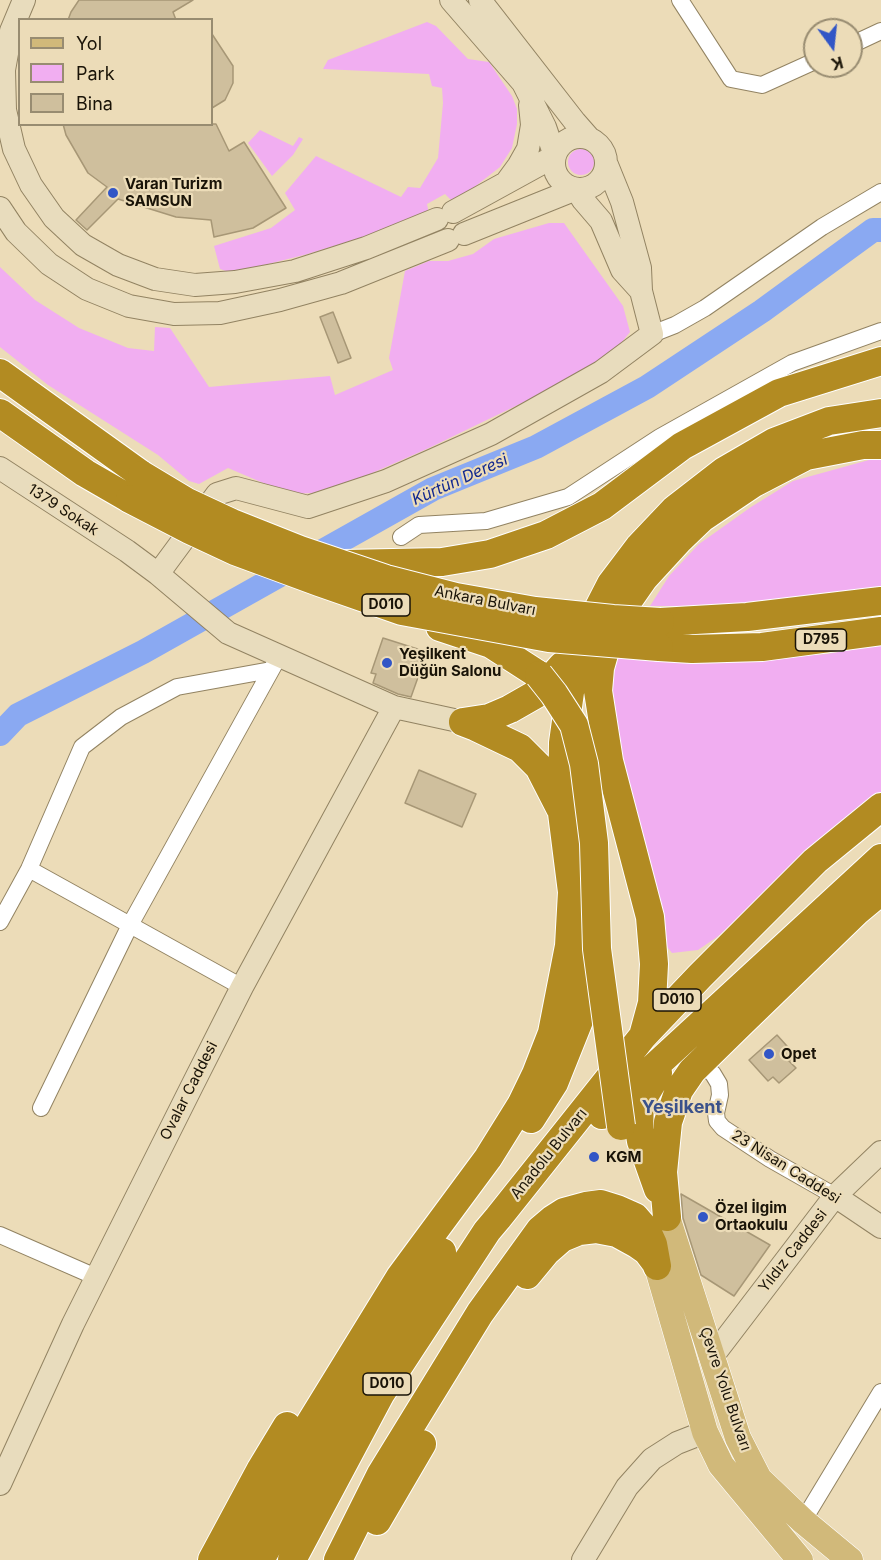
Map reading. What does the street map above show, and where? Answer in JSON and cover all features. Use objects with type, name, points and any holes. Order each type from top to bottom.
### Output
[{"type":"highway","points":[[341,564],[442,562],[490,554],[546,535],[602,506],[682,446],[779,393],[881,361]]},
{"type":"highway","name":"Ankara Bulvarı","points":[[0,373],[190,530],[235,551],[402,611],[549,638],[659,635],[747,617],[881,601]]},
{"type":"highway","points":[[463,722],[489,718],[538,693],[559,670],[592,621],[611,584],[639,547],[675,509],[723,471],[774,442],[829,421],[881,413]]},
{"type":"highway","name":"Ankara Bulvarı","points":[[4,417],[85,472],[187,502],[232,523],[341,564],[386,579],[456,597],[535,611],[613,619],[692,649],[762,647],[881,632]]},
{"type":"highway","points":[[643,1036],[652,1003],[654,964],[650,916],[609,761],[598,691],[600,668],[606,647],[621,611],[644,578],[702,518],[754,483],[806,456],[863,445],[881,445]]},
{"type":"highway","points":[[402,611],[491,645],[520,662],[539,675],[554,693],[574,725],[584,764],[594,843],[597,949],[621,1126],[657,1224]]},
{"type":"highway","points":[[237,1560],[296,1446],[400,1277],[489,1158],[520,1106],[536,1074],[552,1033],[569,946],[572,892],[562,813],[562,743],[577,663],[592,621]]},
{"type":"highway","points":[[463,722],[519,748],[539,767],[562,813]]},
{"type":"highway","name":"Anadolu Bulvarı","points":[[292,1560],[381,1393],[498,1218],[643,1036],[815,861],[881,807]]},
{"type":"highway","points":[[498,1218],[602,1114],[881,858]]},
{"type":"highway","points":[[657,1266],[652,1244],[657,1224],[668,1122],[679,1090],[692,1071],[857,911],[881,891]]},
{"type":"highway","name":"Anadolu Bulvarı","points":[[260,1560],[420,1283],[500,1168],[554,1083],[580,1018],[597,949]]},
{"type":"highway","points":[[657,1224],[640,1140],[639,1103],[655,1076],[735,994]]},
{"type":"highway","points":[[338,1560],[381,1474],[480,1313],[540,1230],[564,1212],[601,1204],[657,1224]]},
{"type":"highway","points":[[357,1560],[385,1507],[486,1338],[529,1272],[546,1252],[562,1238],[579,1231],[596,1229],[617,1233],[638,1244],[647,1251],[657,1266]]},
{"type":"highway","points":[[212,1560],[261,1469],[327,1361],[357,1319],[400,1277]]},
{"type":"main road","name":"Çevre Yolu Bulvarı","points":[[657,1224],[712,1357],[738,1438],[759,1479],[850,1560]]},
{"type":"main road","name":"Çevre Yolu Bulvarı","points":[[657,1266],[705,1432],[721,1465],[790,1556]]},
{"type":"street","points":[[24,0],[12,31],[4,70],[5,110],[14,149],[31,185],[54,218],[83,245],[118,266],[155,279],[195,285],[235,282],[295,272],[366,248],[445,216],[555,156]]},
{"type":"street","points":[[451,0],[523,83],[545,127],[555,156]]},
{"type":"street","points":[[480,0],[589,138]]},
{"type":"street","points":[[680,0],[731,79],[762,85],[803,66]]},
{"type":"street","points":[[863,39],[881,31]]},
{"type":"street","points":[[504,185],[528,149],[532,125],[530,97]]},
{"type":"street","points":[[607,165],[600,181],[584,189],[576,189],[561,181],[554,165],[558,148],[572,138],[580,136],[589,138],[603,148],[607,165],[622,202],[640,268],[640,291],[652,334]]},
{"type":"street","points":[[0,208],[16,232],[48,264],[87,289],[129,306],[174,314],[220,313],[280,300],[341,283],[576,189]]},
{"type":"street","points":[[576,189],[602,221],[622,270],[640,291]]},
{"type":"street","points":[[160,576],[217,494],[236,488],[308,507],[386,481],[491,434],[601,372],[652,334],[675,326],[705,308],[822,227],[881,192]]},
{"type":"street","points":[[402,537],[420,525],[486,521],[568,497],[660,437],[792,363],[881,331]]},
{"type":"street","name":"1379 Sokak","points":[[0,468],[127,551],[228,633],[275,663],[394,707],[463,722]]},
{"type":"street","points":[[0,922],[29,869],[82,747],[121,717],[177,687],[275,663]]},
{"type":"street","points":[[41,1108],[130,925],[275,663]]},
{"type":"street","name":"Ovalar Caddesi","points":[[0,1484],[73,1324],[242,987],[394,707]]},
{"type":"street","points":[[29,869],[242,987]]},
{"type":"street","name":"23 Nisan Caddesi","points":[[701,1063],[713,1074],[719,1084],[720,1095],[716,1113],[717,1121],[723,1128],[770,1159],[835,1196],[881,1227]]},
{"type":"street","name":"Yıldız Caddesi","points":[[712,1357],[835,1196],[881,1152]]},
{"type":"street","points":[[0,1235],[96,1277]]},
{"type":"street","points":[[804,1521],[881,1392]]},
{"type":"street","points":[[583,1560],[627,1487],[652,1459],[677,1443],[705,1432]]},
{"type":"green space","points":[[427,22],[436,26],[468,59],[489,62],[512,96],[517,109],[517,124],[512,148],[500,167],[454,203],[445,194],[427,204],[429,214],[398,227],[304,255],[232,273],[220,269],[214,246],[271,228],[295,210],[285,193],[316,156],[401,197],[408,187],[420,188],[438,158],[443,103],[442,88],[432,86],[429,74],[323,69],[328,60]]},
{"type":"green space","points":[[260,130],[293,146],[299,137],[303,139],[293,155],[272,176],[248,143]]},
{"type":"green space","points":[[581,149],[590,153],[594,162],[590,171],[581,175],[572,171],[568,162],[572,153]]},
{"type":"green space","points":[[549,223],[564,223],[623,306],[630,332],[618,347],[588,370],[429,448],[354,481],[312,493],[294,494],[228,468],[199,484],[189,481],[158,455],[48,385],[0,347],[0,267],[35,300],[79,328],[128,348],[154,351],[155,327],[170,328],[209,387],[330,376],[335,395],[393,370],[389,358],[405,271],[429,261],[448,261],[473,254],[494,239]]},
{"type":"green space","points":[[881,459],[881,589],[846,597],[698,606],[650,606],[669,576],[699,544],[751,507],[793,481],[869,460]]},
{"type":"green space","points":[[881,645],[881,798],[717,937],[698,950],[672,953],[660,938],[617,762],[610,674],[618,651],[761,659],[827,654]]},
{"type":"building","points":[[79,0],[193,0],[173,12],[175,18],[69,18]]},
{"type":"building","points":[[213,36],[233,66],[233,83],[225,100],[213,107]]},
{"type":"building","points":[[216,124],[229,151],[244,142],[286,208],[253,228],[214,237],[211,220],[176,217],[118,199],[87,230],[76,220],[107,187],[88,173],[66,135],[64,126],[213,126]]},
{"type":"building","points":[[333,312],[351,358],[338,363],[320,317]]},
{"type":"building","points":[[383,638],[427,652],[411,697],[373,683],[376,674],[371,673]]},
{"type":"building","points":[[419,770],[476,794],[462,827],[405,803]]},
{"type":"building","points":[[777,1035],[795,1055],[789,1061],[796,1068],[779,1083],[773,1077],[768,1081],[749,1060]]},
{"type":"building","name":"Özel İlgim Ortaokulu","points":[[681,1194],[770,1245],[734,1296],[701,1275],[683,1218]]},
{"type":"waterway","name":"Kürtün Deresi","points":[[0,734],[18,715],[143,652],[433,489],[536,447],[647,387],[762,311],[873,230],[881,230]]},
{"type":"place","name":"Varan Turizm SAMSUN","points":[[113,193]]},
{"type":"place","name":"Yeşilkent Düğün Salonu","points":[[387,663]]},
{"type":"place","name":"Opet","points":[[769,1054]]},
{"type":"place","name":"KGM","points":[[594,1157]]},
{"type":"place","name":"Özel İlgim Ortaokulu","points":[[703,1217]]},
{"type":"district","name":"Yeşilkent","points":[[682,1108]]}]
